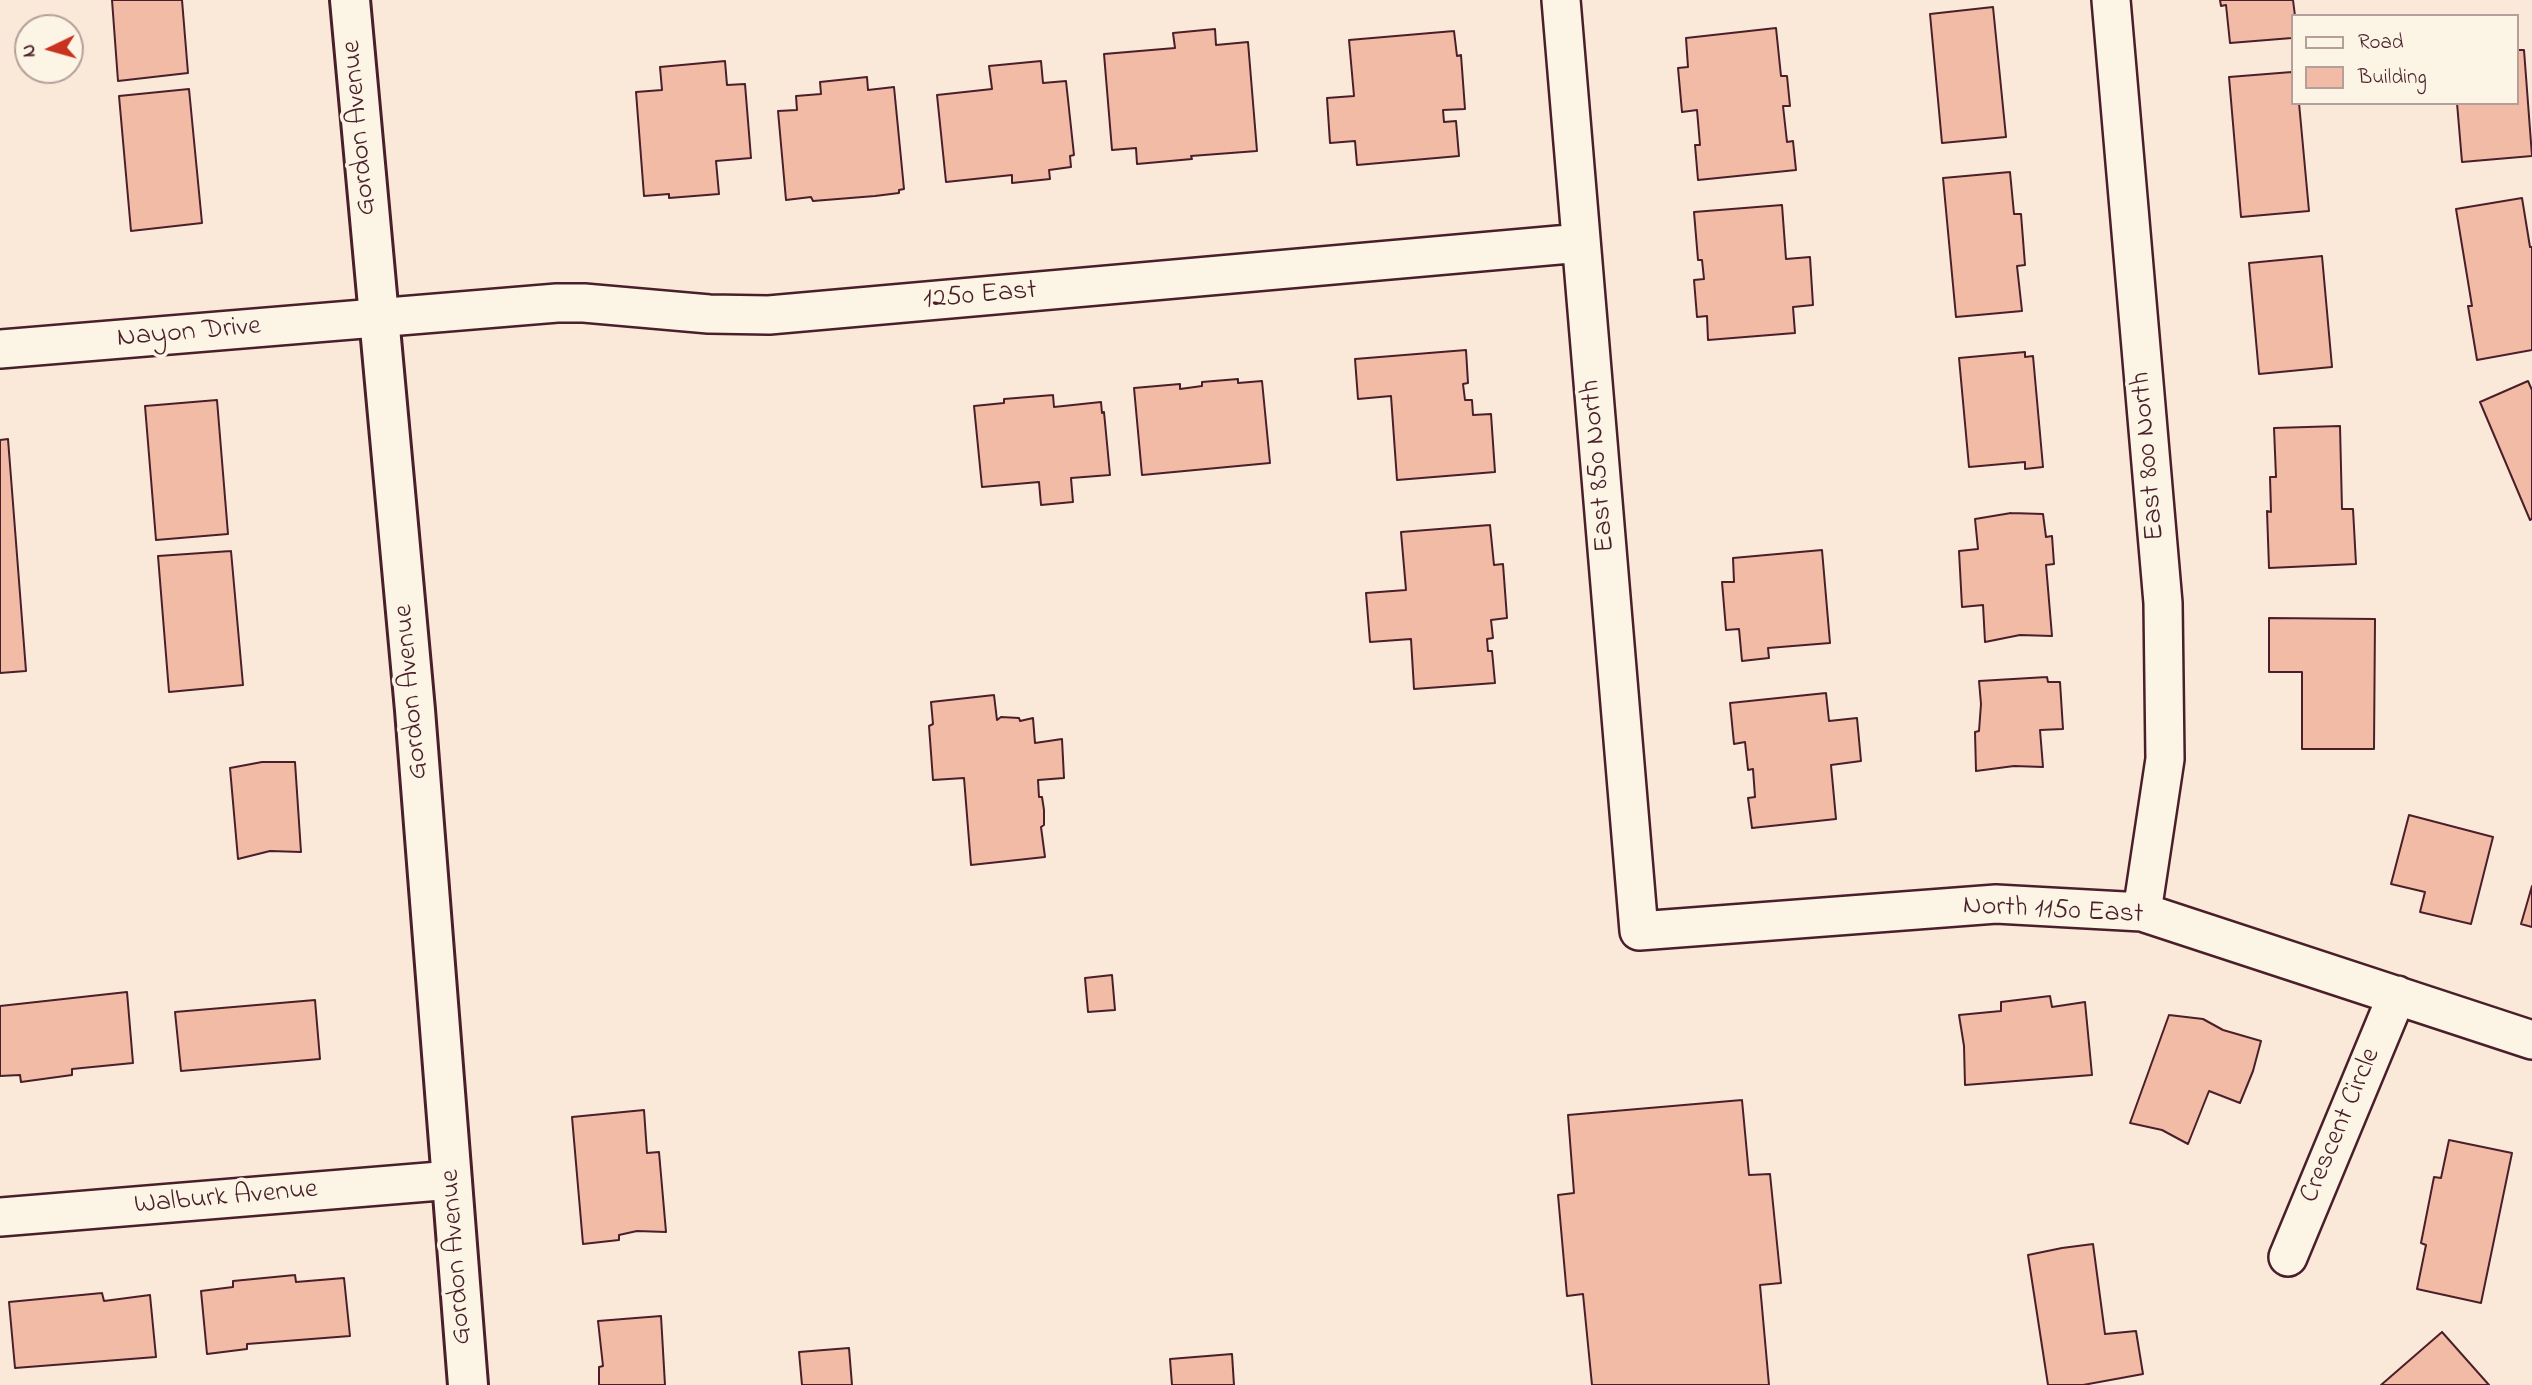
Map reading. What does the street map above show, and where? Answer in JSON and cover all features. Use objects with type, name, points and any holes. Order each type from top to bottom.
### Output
[{"type":"main road","name":"Gordon Avenue","points":[[350,0],[416,723],[468,1385]]},
{"type":"street","name":"East 850 North","points":[[1561,0],[1639,931]]},
{"type":"street","name":"East 800 North","points":[[2111,0],[2163,603],[2165,759],[2142,912]]},
{"type":"street","name":"1250 East","points":[[378,319],[557,303],[709,314],[769,315],[1581,243]]},
{"type":"street","name":"Nayon Drive","points":[[0,349],[378,319]]},
{"type":"street","name":"North 1150 East","points":[[1639,931],[1996,904],[2142,912],[2532,1040]]},
{"type":"street","name":"Crescent Circle","points":[[2288,1257],[2397,995]]},
{"type":"street","name":"Walburk Avenue","points":[[0,1217],[452,1181]]},
{"type":"building","points":[[112,0],[182,0],[188,73],[118,81]]},
{"type":"building","points":[[2220,0],[2293,0],[2295,14],[2290,14],[2290,38],[2230,43],[2226,5],[2221,6]]},
{"type":"building","points":[[1993,7],[2006,137],[1942,143],[1930,14]]},
{"type":"building","points":[[1776,28],[1781,76],[1787,76],[1790,106],[1783,106],[1787,142],[1793,141],[1796,170],[1698,180],[1695,145],[1700,145],[1697,110],[1682,112],[1678,68],[1688,67],[1686,38]]},
{"type":"building","points":[[1215,29],[1216,45],[1248,42],[1257,151],[1191,156],[1192,159],[1137,164],[1136,148],[1112,150],[1104,54],[1175,48],[1173,33]]},
{"type":"building","points":[[1454,31],[1457,56],[1461,55],[1465,109],[1443,110],[1444,122],[1456,121],[1459,156],[1357,165],[1355,141],[1330,143],[1327,98],[1354,96],[1349,40]]},
{"type":"building","points":[[2518,50],[2524,50],[2532,156],[2462,162],[2457,105],[2518,105]]},
{"type":"building","points":[[725,61],[727,85],[745,84],[751,158],[716,161],[719,194],[669,198],[669,194],[644,196],[636,92],[662,90],[660,67]]},
{"type":"building","points":[[1041,61],[1043,83],[1066,81],[1074,155],[1070,156],[1071,167],[1049,170],[1050,179],[1012,183],[1012,175],[946,182],[937,95],[992,89],[989,66]]},
{"type":"building","points":[[2290,72],[2290,105],[2299,105],[2309,211],[2241,217],[2229,77]]},
{"type":"building","points":[[867,77],[868,90],[894,87],[904,189],[899,190],[899,193],[875,196],[813,201],[811,197],[786,200],[778,111],[797,110],[796,96],[821,94],[820,82]]},
{"type":"building","points":[[189,89],[202,223],[131,231],[119,96]]},
{"type":"building","points":[[2010,172],[2014,214],[2021,214],[2025,265],[2017,266],[2022,311],[1956,317],[1943,178]]},
{"type":"building","points":[[2522,198],[2532,247],[2532,350],[2477,360],[2468,306],[2472,306],[2456,209]]},
{"type":"building","points":[[1782,205],[1786,259],[1810,257],[1813,305],[1793,307],[1795,333],[1708,340],[1707,316],[1697,317],[1694,280],[1704,279],[1702,260],[1698,260],[1694,212]]},
{"type":"building","points":[[2322,256],[2332,367],[2259,374],[2249,263]]},
{"type":"building","points":[[1466,350],[1468,383],[1463,384],[1465,400],[1472,400],[1473,415],[1491,414],[1495,472],[1397,480],[1391,396],[1358,399],[1355,359]]},
{"type":"building","points":[[2025,352],[2025,357],[2033,356],[2043,467],[2025,469],[2025,462],[1969,467],[1959,358]]},
{"type":"building","points":[[1238,379],[1238,383],[1262,381],[1270,463],[1142,475],[1134,388],[1180,384],[1180,389],[1202,386],[1202,382]]},
{"type":"building","points":[[2528,381],[2532,390],[2530,520],[2480,402]]},
{"type":"building","points":[[1053,395],[1054,407],[1101,402],[1110,475],[1071,478],[1073,502],[1041,505],[1039,482],[982,487],[974,406],[1004,403],[1004,399]]},
{"type":"building","points":[[217,400],[228,534],[156,540],[145,406]]},
{"type":"building","points":[[2340,426],[2342,509],[2353,509],[2356,564],[2269,568],[2267,511],[2271,512],[2270,477],[2276,477],[2274,428]]},
{"type":"building","points":[[8,439],[26,671],[0,673],[0,440]]},
{"type":"building","points":[[2011,513],[2043,514],[2046,537],[2052,536],[2054,564],[2046,565],[2052,636],[2020,635],[1985,642],[1983,605],[1962,607],[1959,551],[1978,549],[1975,519]]},
{"type":"building","points":[[1490,525],[1494,565],[1503,564],[1507,618],[1491,620],[1493,638],[1487,639],[1488,651],[1492,651],[1495,683],[1414,689],[1411,639],[1370,642],[1366,593],[1406,590],[1401,532]]},
{"type":"building","points":[[1822,550],[1830,643],[1768,648],[1769,658],[1742,661],[1739,629],[1726,630],[1722,582],[1734,582],[1733,558]]},
{"type":"building","points":[[231,551],[243,685],[169,692],[158,556]]},
{"type":"building","points":[[2269,618],[2375,619],[2374,749],[2302,749],[2302,672],[2269,672]]},
{"type":"building","points":[[2047,677],[2048,682],[2060,682],[2063,729],[2040,730],[2043,767],[2014,766],[1976,771],[1975,732],[1979,731],[1981,704],[1979,681]]},
{"type":"building","points":[[1826,693],[1829,721],[1857,718],[1861,761],[1831,765],[1836,819],[1752,828],[1748,798],[1755,797],[1753,769],[1748,770],[1745,742],[1734,744],[1730,703]]},
{"type":"building","points":[[994,695],[997,720],[1001,717],[1019,718],[1020,721],[1033,718],[1035,743],[1062,739],[1064,778],[1038,780],[1039,797],[1042,797],[1044,810],[1044,825],[1041,827],[1045,857],[971,865],[964,778],[933,780],[929,726],[933,724],[931,702]]},
{"type":"building","points":[[262,762],[295,762],[301,852],[270,851],[238,859],[230,768]]},
{"type":"building","points":[[2409,815],[2493,837],[2471,924],[2420,912],[2425,892],[2391,884]]},
{"type":"building","points":[[2532,886],[2532,927],[2521,924]]},
{"type":"building","points":[[1112,975],[1115,1010],[1088,1012],[1085,978]]},
{"type":"building","points":[[127,992],[133,1063],[72,1069],[72,1075],[21,1082],[20,1075],[0,1076],[0,1006]]},
{"type":"building","points":[[2050,996],[2052,1007],[2085,1002],[2092,1075],[1965,1085],[1964,1046],[1959,1015],[2001,1011],[2001,1002]]},
{"type":"building","points":[[315,1000],[320,1059],[181,1071],[175,1012]]},
{"type":"building","points":[[2169,1015],[2203,1019],[2223,1030],[2261,1041],[2240,1103],[2209,1091],[2188,1144],[2162,1130],[2130,1123]]},
{"type":"building","points":[[1742,1100],[1749,1175],[1770,1174],[1781,1283],[1760,1285],[1769,1385],[1592,1385],[1583,1294],[1567,1296],[1558,1195],[1574,1193],[1568,1115]]},
{"type":"building","points":[[644,1110],[647,1153],[659,1152],[666,1232],[637,1231],[619,1235],[619,1240],[583,1244],[572,1117]]},
{"type":"building","points":[[2449,1140],[2512,1153],[2481,1303],[2417,1289],[2426,1245],[2421,1243],[2434,1177],[2441,1178]]},
{"type":"building","points":[[2093,1244],[2105,1334],[2136,1331],[2143,1374],[2083,1385],[2048,1385],[2028,1255]]},
{"type":"building","points":[[295,1275],[296,1282],[344,1278],[350,1336],[247,1344],[247,1349],[207,1354],[201,1291],[233,1287],[233,1281]]},
{"type":"building","points":[[102,1293],[104,1301],[150,1295],[156,1357],[15,1368],[9,1302]]},
{"type":"building","points":[[661,1316],[665,1385],[599,1385],[599,1367],[603,1366],[598,1321]]},
{"type":"building","points":[[2442,1332],[2489,1385],[2381,1385]]},
{"type":"building","points":[[849,1348],[852,1385],[802,1385],[799,1352]]},
{"type":"building","points":[[1232,1354],[1234,1385],[1172,1385],[1170,1359]]}]
